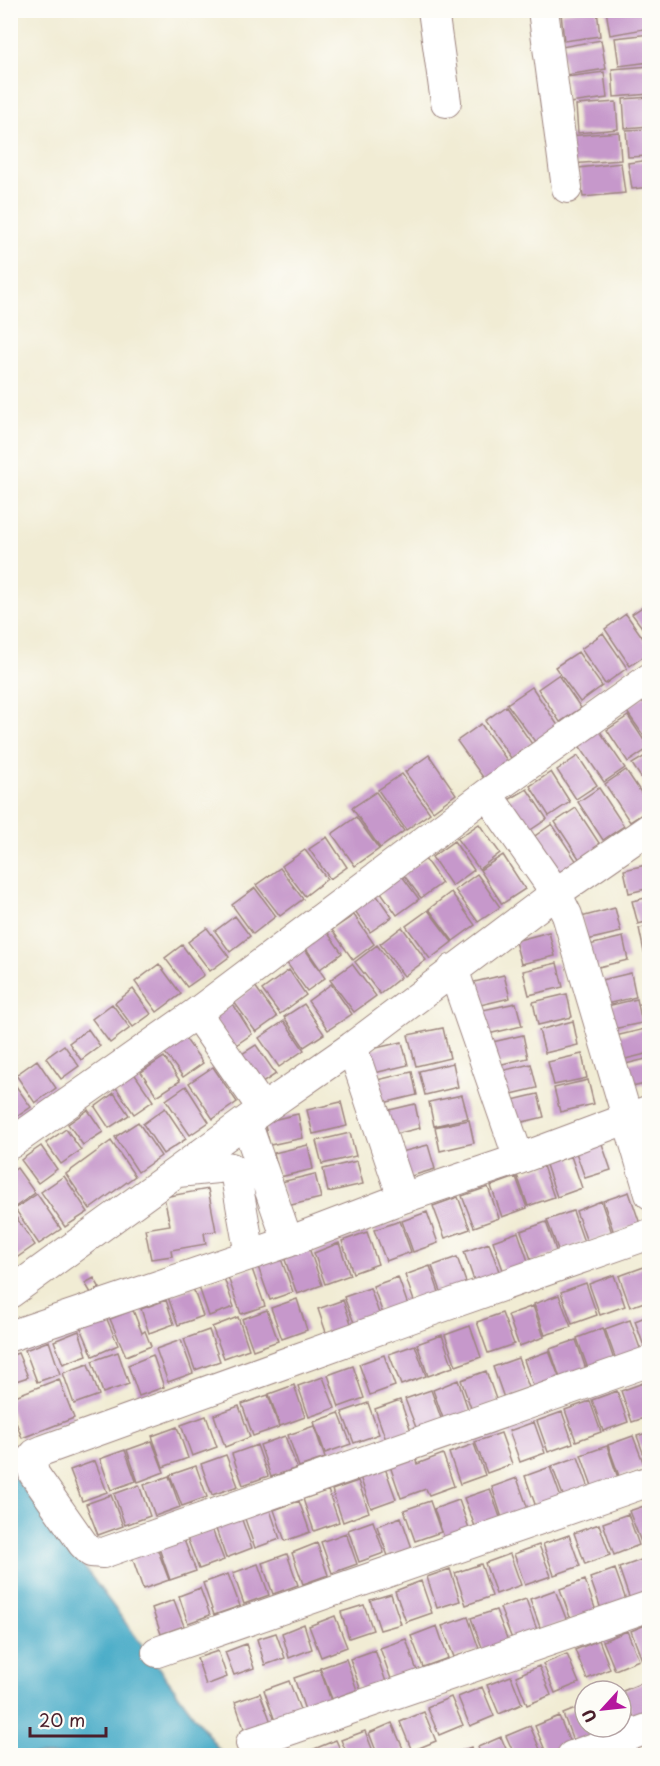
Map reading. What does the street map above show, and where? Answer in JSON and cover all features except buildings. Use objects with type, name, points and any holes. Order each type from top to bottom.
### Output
[{"type":"street","points":[[433,10],[446,102]]},
{"type":"street","points":[[543,10],[567,188]]},
{"type":"street","points":[[10,1143],[196,1013],[487,794],[650,678]]},
{"type":"street","points":[[487,794],[556,893],[567,915],[638,1114],[650,1194]]},
{"type":"street","points":[[10,1293],[352,1047],[556,893],[650,828]]},
{"type":"street","points":[[453,969],[519,1160]]},
{"type":"street","points":[[196,1013],[255,1115],[288,1242]]},
{"type":"street","points":[[352,1047],[403,1198]]},
{"type":"street","points":[[10,1336],[288,1242],[403,1198],[519,1160],[638,1114]]},
{"type":"street","points":[[177,1172],[227,1167],[235,1171],[250,1255]]},
{"type":"street","points":[[650,1234],[44,1450],[35,1454],[32,1459],[34,1474],[83,1544],[91,1552],[103,1553],[650,1360]]},
{"type":"street","points":[[156,1652],[650,1481]]},
{"type":"street","points":[[252,1743],[650,1606]]},
{"type":"street","points":[[572,1755],[650,1728]]},
{"type":"water","points":[[10,1471],[88,1572],[223,1755],[11,1755]]}]
